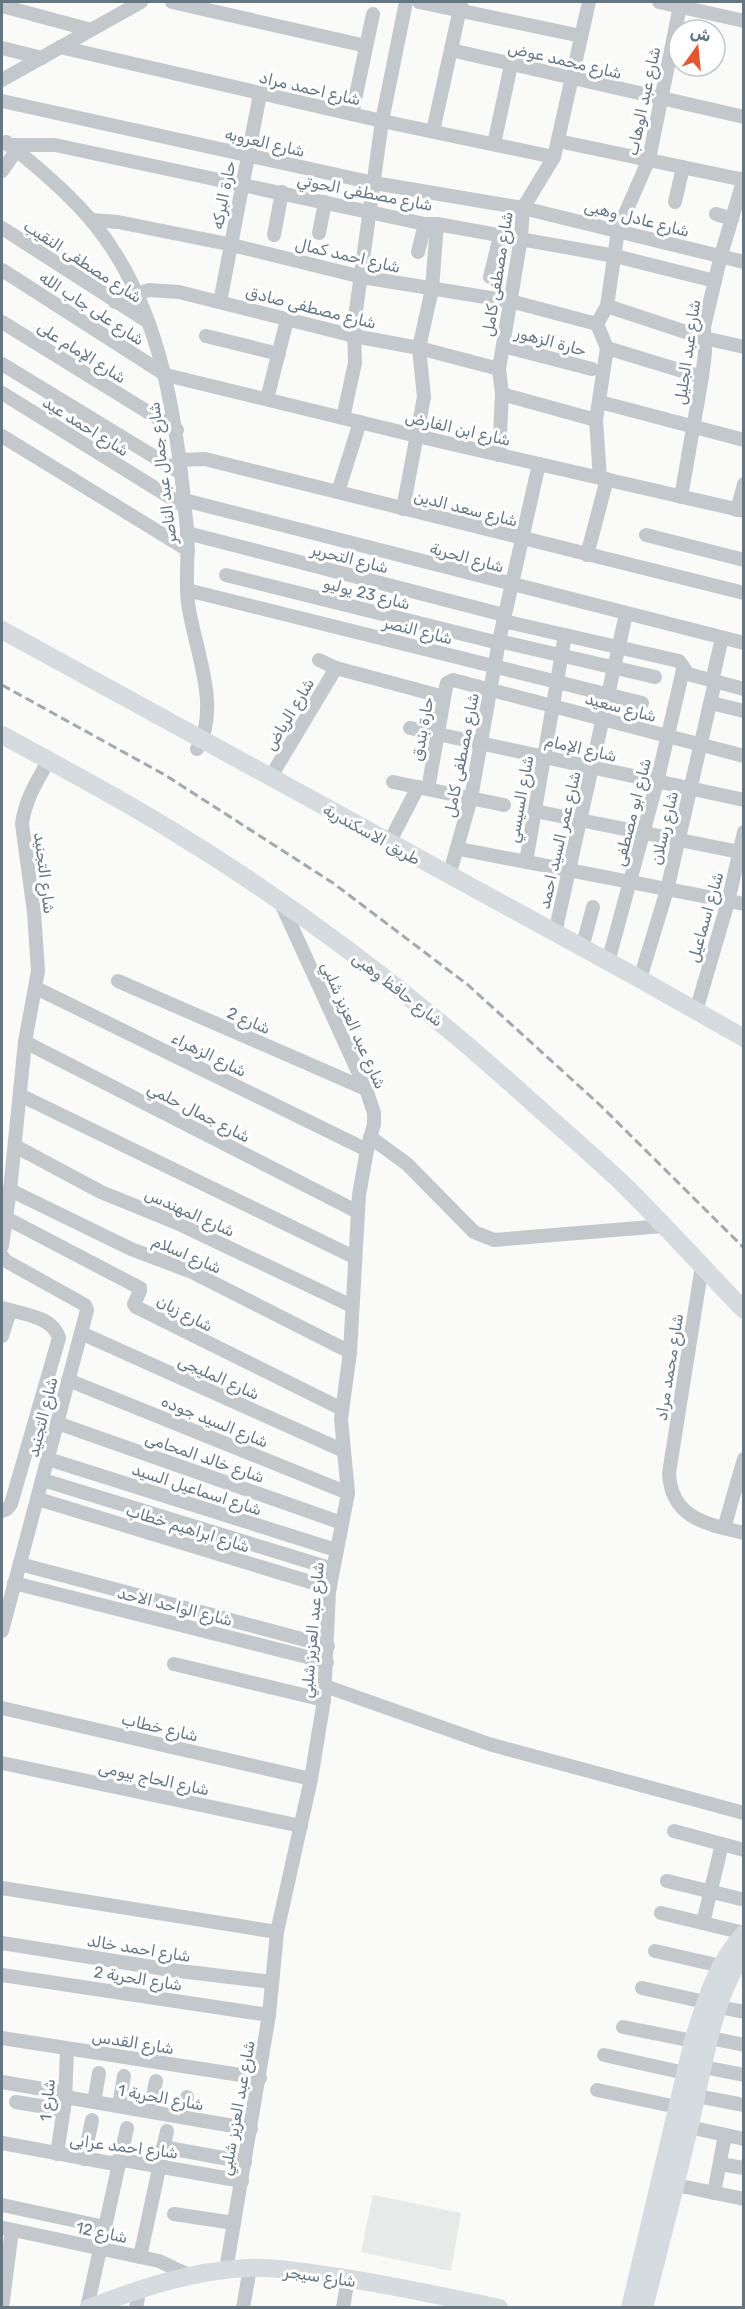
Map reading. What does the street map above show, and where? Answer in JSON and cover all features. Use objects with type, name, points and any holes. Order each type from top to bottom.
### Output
[{"type":"main road","name":"طريق الاسكندرية","points":[[2,630],[200,744],[744,1048]]},
{"type":"main road","name":"طريق الاسكندرية","points":[[2,644],[270,778],[744,1038]]},
{"type":"main road","name":"شارع حافظ وهبى","points":[[2,735],[173,831],[280,901],[447,1027],[596,1160],[744,1310]]},
{"type":"main road","points":[[644,2307],[676,2185],[677,2107],[685,2073],[701,2040],[712,2005],[736,1963],[744,1933]]},
{"type":"main road","points":[[630,2307],[676,2148],[689,2127],[703,2067],[701,2040]]},
{"type":"main road","name":"شارع سيجر","points":[[88,2307],[140,2288],[189,2275],[250,2268],[348,2278],[499,2307]]},
{"type":"street","points":[[2,80],[141,2]]},
{"type":"street","points":[[171,2],[366,46]]},
{"type":"street","points":[[343,418],[355,363],[354,336],[382,121],[406,2]]},
{"type":"street","points":[[419,2],[460,6],[581,36]]},
{"type":"street","name":"شارع مصطفى كامل","points":[[499,454],[502,394],[499,369],[521,238],[523,208],[554,157],[590,2]]},
{"type":"street","points":[[659,2],[744,21]]},
{"type":"street","points":[[2,6],[92,30]]},
{"type":"street","points":[[432,131],[460,6]]},
{"type":"street","name":"شارع عبد الوهاب","points":[[597,324],[607,306],[618,230],[649,159],[680,6]]},
{"type":"street","points":[[352,114],[373,14]]},
{"type":"street","name":"شارع احمد مراد","points":[[60,47],[260,94],[554,157]]},
{"type":"street","points":[[2,48],[42,58]]},
{"type":"street","name":"شارع محمد عوض","points":[[451,50],[744,117]]},
{"type":"street","points":[[494,144],[511,65]]},
{"type":"street","name":"حارة البركه","points":[[220,302],[260,94]]},
{"type":"street","name":"شارع العروبه","points":[[2,101],[374,183],[523,208]]},
{"type":"street","points":[[558,141],[743,179]]},
{"type":"street","points":[[2,171],[9,145]]},
{"type":"street","name":"شارع مصطفى الحوتي","points":[[9,145],[55,145],[370,212],[615,256],[715,281]]},
{"type":"street","name":"شارع جمال عبد الناصر","points":[[9,145],[73,200],[91,220],[118,258],[136,294],[166,375],[177,430],[187,533],[187,590],[208,715],[200,744]]},
{"type":"street","points":[[675,202],[683,167]]},
{"type":"street","name":"شارع عبد الجليل","points":[[681,497],[702,377],[705,353],[704,327],[721,255],[743,179]]},
{"type":"street","points":[[274,235],[282,192]]},
{"type":"street","points":[[319,233],[325,202]]},
{"type":"street","name":"شارع عادل وهبى","points":[[523,208],[744,262]]},
{"type":"street","points":[[716,214],[732,219]]},
{"type":"street","name":"شارع احمد كمال","points":[[91,220],[117,222],[231,244],[362,277],[510,301],[597,324]]},
{"type":"street","points":[[418,252],[431,224]]},
{"type":"street","points":[[403,509],[424,397],[419,348],[432,289],[431,224]]},
{"type":"street","name":"شارع مصطفى النقيب","points":[[2,228],[147,321]]},
{"type":"street","points":[[490,277],[500,236]]},
{"type":"street","name":"شارع على جاب الله","points":[[2,270],[166,375]]},
{"type":"street","name":"شارع مصطفى صادق","points":[[115,302],[136,294],[161,290],[220,302],[354,336],[419,348],[499,369]]},
{"type":"street","points":[[607,306],[704,338],[744,347]]},
{"type":"street","points":[[267,399],[287,320]]},
{"type":"street","name":"شارع الإمام على","points":[[2,322],[177,430]]},
{"type":"street","points":[[586,555],[603,479],[596,420],[607,348],[597,324]]},
{"type":"street","points":[[206,336],[279,354]]},
{"type":"street","name":"حارة الزهور","points":[[503,346],[592,369]]},
{"type":"street","points":[[607,348],[702,377]]},
{"type":"street","points":[[2,364],[180,466]]},
{"type":"street","name":"شارع ابن الفارض","points":[[166,375],[417,436],[740,510]]},
{"type":"street","name":"شارع احمد عيد","points":[[2,393],[184,503]]},
{"type":"street","points":[[502,394],[596,420]]},
{"type":"street","points":[[600,402],[744,441]]},
{"type":"street","points":[[338,492],[360,422]]},
{"type":"street","points":[[2,436],[188,550]]},
{"type":"street","name":"شارع سعد الدين","points":[[180,466],[205,459],[744,593]]},
{"type":"street","name":"شارع مصطفى كامل","points":[[449,876],[459,849],[471,798],[499,642],[539,464]]},
{"type":"street","points":[[740,510],[744,484]]},
{"type":"street","name":"شارع الحرية","points":[[184,503],[744,643]]},
{"type":"street","name":"شارع التحرير","points":[[187,533],[565,635],[679,661],[683,670],[688,674],[744,689]]},
{"type":"street","points":[[646,535],[744,561]]},
{"type":"street","name":"شارع 23 يوليو","points":[[226,575],[655,678]]},
{"type":"street","name":"شارع النصر","points":[[187,590],[642,704]]},
{"type":"street","name":"شارع عمر السيد احمد","points":[[555,933],[626,614]]},
{"type":"street","name":"شارع السيسي","points":[[526,862],[565,635]]},
{"type":"street","name":"شارع رسلان","points":[[640,979],[667,890],[711,703],[722,638]]},
{"type":"street","points":[[319,660],[336,668],[444,697]]},
{"type":"street","name":"شارع الرياض","points":[[270,778],[336,668]]},
{"type":"street","name":"شارع ابو مصطفى","points":[[608,962],[657,782],[683,670]]},
{"type":"street","name":"حارة بندق","points":[[423,788],[438,734],[447,683],[453,680],[490,690]]},
{"type":"street","name":"شارع سعيد","points":[[490,690],[700,745],[743,753]]},
{"type":"street","points":[[711,703],[744,711]]},
{"type":"street","name":"شارع الإمام","points":[[410,728],[744,800]]},
{"type":"street","name":"شارع التجنيد","points":[[2,1246],[25,1042],[36,988],[37,950],[22,824],[27,801],[49,760]]},
{"type":"street","points":[[393,782],[504,805]]},
{"type":"street","points":[[389,843],[423,788]]},
{"type":"street","points":[[535,811],[742,853]]},
{"type":"street","name":"شارع اسماعيل","points":[[696,1011],[742,853],[744,832]]},
{"type":"street","points":[[459,849],[744,904]]},
{"type":"street","name":"شارع عبد العزيز شلبي","points":[[226,2270],[260,2078],[277,1932],[311,1779],[324,1693],[330,1588],[348,1492],[341,1427],[350,1352],[354,1257],[368,1144],[374,1124],[374,1113],[366,1089],[280,901]]},
{"type":"street","points":[[582,948],[592,907]]},
{"type":"street","name":"شارع 2","points":[[118,981],[366,1089]]},
{"type":"street","name":"شارع الزهراء","points":[[36,988],[407,1164],[474,1232],[494,1240],[663,1226]]},
{"type":"street","name":"شارع جمال حلمي","points":[[25,1042],[358,1212]]},
{"type":"street","points":[[20,1095],[354,1257]]},
{"type":"street","name":"شارع المهندس","points":[[15,1146],[101,1192],[177,1223],[352,1306]]},
{"type":"street","name":"شارع اسلام","points":[[10,1190],[118,1244],[192,1272],[350,1352]]},
{"type":"street","name":"شارع زيان","points":[[6,1218],[140,1288],[134,1304],[136,1306],[342,1409]]},
{"type":"street","name":"شارع التجنيد","points":[[2,1256],[6,1261],[85,1305],[87,1312],[20,1564],[5,1603],[2,1631]]},
{"type":"street","name":"شارع محمد مراد","points":[[702,1266],[669,1473],[673,1494],[684,1511],[702,1522],[724,1528]]},
{"type":"street","points":[[2,1336],[6,1309],[49,1323],[58,1333],[59,1343],[11,1504],[2,1511]]},
{"type":"street","name":"شارع المليجى","points":[[81,1334],[344,1451]]},
{"type":"street","name":"شارع السيد جوده","points":[[68,1380],[348,1492]]},
{"type":"street","name":"شارع خالد المحامى","points":[[57,1423],[342,1523]]},
{"type":"street","name":"شارع اسماعيل السيد","points":[[48,1459],[336,1551]]},
{"type":"street","points":[[744,1459],[724,1528],[744,1533]]},
{"type":"street","points":[[43,1480],[333,1569]]},
{"type":"street","name":"شارع ابراهيم خطاب","points":[[38,1500],[330,1588]]},
{"type":"street","points":[[20,1564],[328,1646]]},
{"type":"street","name":"شارع الواحد الاحد","points":[[14,1583],[327,1662]]},
{"type":"street","points":[[174,1664],[324,1693],[489,1744],[744,1814]]},
{"type":"street","name":"شارع خطاب","points":[[2,1708],[311,1779]]},
{"type":"street","name":"شارع الحاج بيومى","points":[[2,1763],[301,1826]]},
{"type":"street","points":[[674,1831],[744,1850]]},
{"type":"street","points":[[703,1923],[722,1844]]},
{"type":"street","points":[[666,1881],[741,1899]]},
{"type":"street","points":[[2,1888],[277,1932]]},
{"type":"street","points":[[661,1913],[744,1933]]},
{"type":"street","name":"شارع احمد خالد","points":[[2,1943],[171,1970],[272,1982]]},
{"type":"street","points":[[654,1951],[736,1963]]},
{"type":"street","name":"شارع الحرية 2","points":[[2,1975],[269,2015]]},
{"type":"street","points":[[642,1988],[744,2012]]},
{"type":"street","points":[[623,2026],[744,2045]]},
{"type":"street","name":"شارع القدس","points":[[2,2038],[260,2078]]},
{"type":"street","name":"شارع 1","points":[[57,2154],[65,2100],[67,2049]]},
{"type":"street","points":[[604,2055],[685,2073]]},
{"type":"street","points":[[703,2067],[744,2075]]},
{"type":"street","points":[[94,2102],[99,2073]]},
{"type":"street","points":[[119,2106],[124,2076]]},
{"type":"street","points":[[150,2111],[156,2081]]},
{"type":"street","points":[[2,2082],[65,2100]]},
{"type":"street","points":[[597,2090],[677,2107]]},
{"type":"street","points":[[697,2096],[744,2106]]},
{"type":"street","points":[[183,2117],[187,2097]]},
{"type":"street","points":[[16,2102],[65,2100]]},
{"type":"street","name":"شارع الحرية 1","points":[[65,2100],[94,2102],[251,2129]]},
{"type":"street","points":[[84,2159],[92,2120]]},
{"type":"street","points":[[689,2127],[744,2139]]},
{"type":"street","points":[[88,2307],[127,2128]]},
{"type":"street","points":[[140,2257],[167,2131]]},
{"type":"street","points":[[714,2193],[725,2135]]},
{"type":"street","name":"شارع احمد عرابى","points":[[2,2143],[84,2159],[110,2163],[120,2160],[242,2181]]},
{"type":"street","points":[[163,2147],[245,2162]]},
{"type":"street","points":[[720,2164],[744,2168]]},
{"type":"street","points":[[676,2185],[744,2199]]},
{"type":"street","points":[[2,2307],[6,2205],[105,2227]]},
{"type":"street","points":[[174,2214],[234,2223]]},
{"type":"street","points":[[47,2236],[51,2215]]},
{"type":"street","name":"شارع 12","points":[[6,2231],[47,2236],[159,2261],[189,2275]]},
{"type":"street","points":[[243,2307],[250,2268]]},
{"type":"street","points":[[343,2307],[348,2278]]},
{"type":"street","points":[[136,2307],[140,2288]]},
{"type":"shaded area","points":[[373,2195],[461,2213],[451,2271],[361,2252]]},
{"type":"railway","points":[[2,685],[165,775],[333,883],[468,985],[601,1106],[744,1248]]}]
